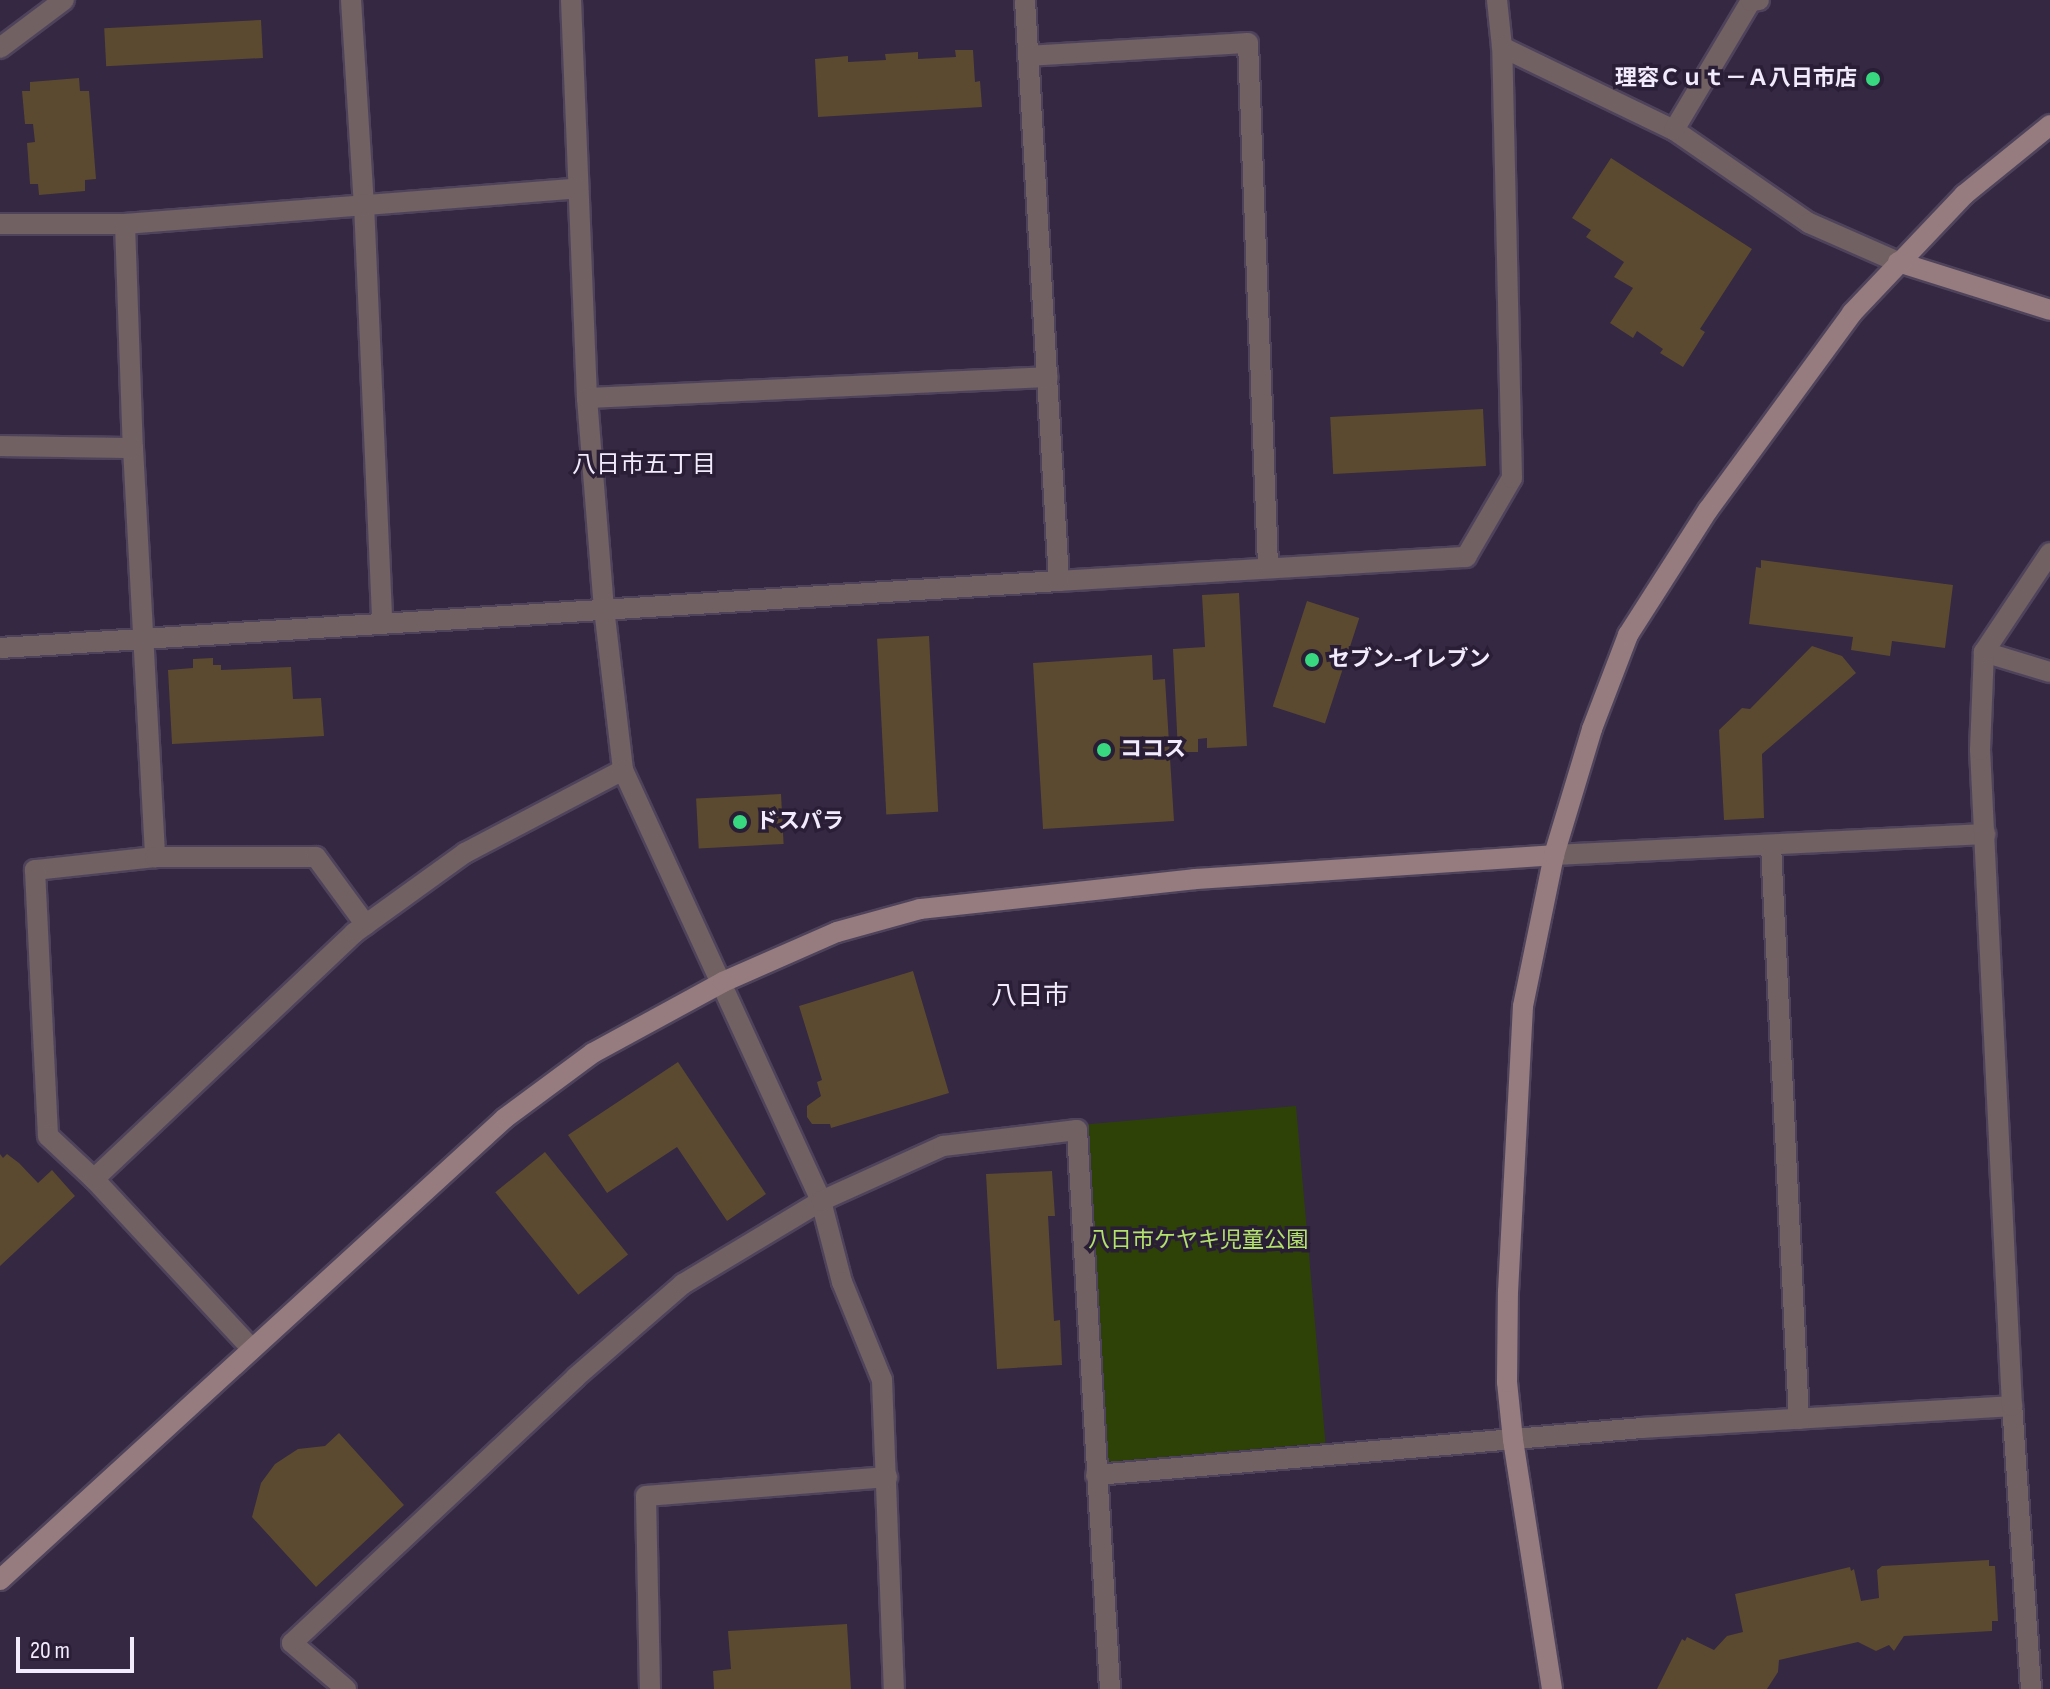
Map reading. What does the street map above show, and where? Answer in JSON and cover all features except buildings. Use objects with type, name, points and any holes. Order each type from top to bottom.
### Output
[{"type":"street","points":[[0,48],[64,0]]},
{"type":"street","points":[[351,0],[364,204],[382,623]]},
{"type":"street","points":[[571,0],[587,398],[604,608],[623,770],[821,1201],[842,1282],[882,1380],[894,1689]]},
{"type":"street","points":[[1025,0],[1059,581]]},
{"type":"street","points":[[0,648],[604,608],[1466,557],[1512,478],[1502,47],[1497,0]]},
{"type":"street","points":[[1674,130],[1751,1],[1759,0]]},
{"type":"street","points":[[1028,56],[1248,43],[1268,567]]},
{"type":"street","points":[[1502,47],[1674,130],[1809,223],[1898,262],[2050,310]]},
{"type":"street","points":[[1552,1689],[1513,1440],[1507,1382],[1508,1292],[1523,1006],[1554,855],[1592,729],[1628,635],[1708,510],[1852,313],[1964,195],[2050,125]]},
{"type":"street","points":[[0,224],[125,224],[578,188]]},
{"type":"street","points":[[125,224],[142,639],[155,857]]},
{"type":"street","points":[[587,398],[1048,377]]},
{"type":"street","points":[[0,446],[133,448]]},
{"type":"street","points":[[2031,1689],[2012,1406],[1980,750],[1984,652],[2050,553]]},
{"type":"street","points":[[1984,652],[2050,672]]},
{"type":"street","points":[[94,1179],[366,925],[465,853],[623,770]]},
{"type":"street","points":[[0,1580],[505,1118],[593,1053],[723,982],[837,932],[920,909],[1195,879],[1554,855],[1985,834]]},
{"type":"street","points":[[1771,845],[1799,1419]]},
{"type":"street","points":[[252,1349],[94,1179],[48,1136],[35,870],[155,857],[316,857],[366,925]]},
{"type":"street","points":[[346,1689],[292,1643],[576,1377],[683,1284],[821,1201],[943,1146],[1077,1130],[1110,1689]]},
{"type":"street","points":[[1096,1475],[1513,1440],[2012,1406]]},
{"type":"street","points":[[650,1689],[646,1496],[887,1477]]},
{"type":"green space","name":"八日市ケヤキ児童公園","points":[[1296,1106],[1325,1443],[1106,1462],[1077,1125]]},
{"type":"place","name":"理容Ｃｕｔ－Ａ八日市店","points":[[1873,79]]},
{"type":"place","name":"セブン-イレブン","points":[[1312,660]]},
{"type":"place","name":"ココス","points":[[1104,750]]},
{"type":"place","name":"ドスパラ","points":[[740,822]]},
{"type":"district","name":"八日市五丁目","points":[[644,465]]},
{"type":"district","name":"八日市","points":[[1030,997]]}]
